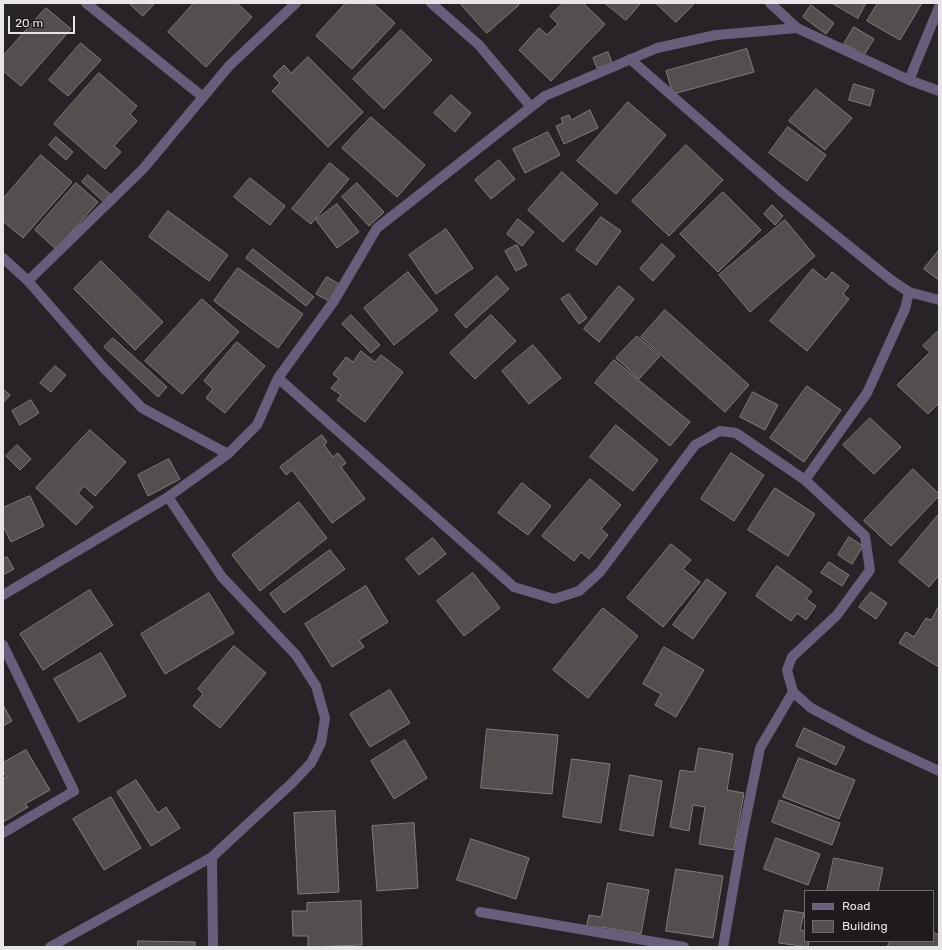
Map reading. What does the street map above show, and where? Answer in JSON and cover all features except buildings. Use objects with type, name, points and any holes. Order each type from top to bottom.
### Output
[{"type":"street","points":[[86,3],[203,97]]},
{"type":"street","points":[[28,281],[143,169],[229,66],[296,3]]},
{"type":"street","points":[[431,3],[479,45],[531,106]]},
{"type":"street","points":[[770,3],[797,28],[909,80],[939,91]]},
{"type":"street","points":[[909,80],[939,7]]},
{"type":"street","points":[[3,595],[168,497],[228,454],[257,424],[278,378],[334,300],[377,228],[545,96],[657,48],[716,35],[797,28]]},
{"type":"street","points":[[630,59],[782,192],[909,292],[939,300]]},
{"type":"street","points":[[3,258],[28,281],[102,367],[142,408],[228,454]]},
{"type":"street","points":[[805,480],[867,393],[905,309],[909,292]]},
{"type":"street","points":[[278,378],[514,587],[554,600],[579,591],[600,572],[694,445],[720,431],[736,433],[805,480],[865,536],[870,570],[837,615],[792,657],[787,670],[793,692],[811,708],[868,738],[939,771]]},
{"type":"street","points":[[50,947],[212,856],[292,783],[311,763],[321,743],[325,718],[316,686],[296,655],[222,577],[168,497]]},
{"type":"street","points":[[3,645],[74,792],[3,834]]},
{"type":"street","points":[[723,947],[742,837],[760,748],[793,692]]},
{"type":"street","points":[[212,856],[213,947]]},
{"type":"street","points":[[480,912],[684,947]]}]
